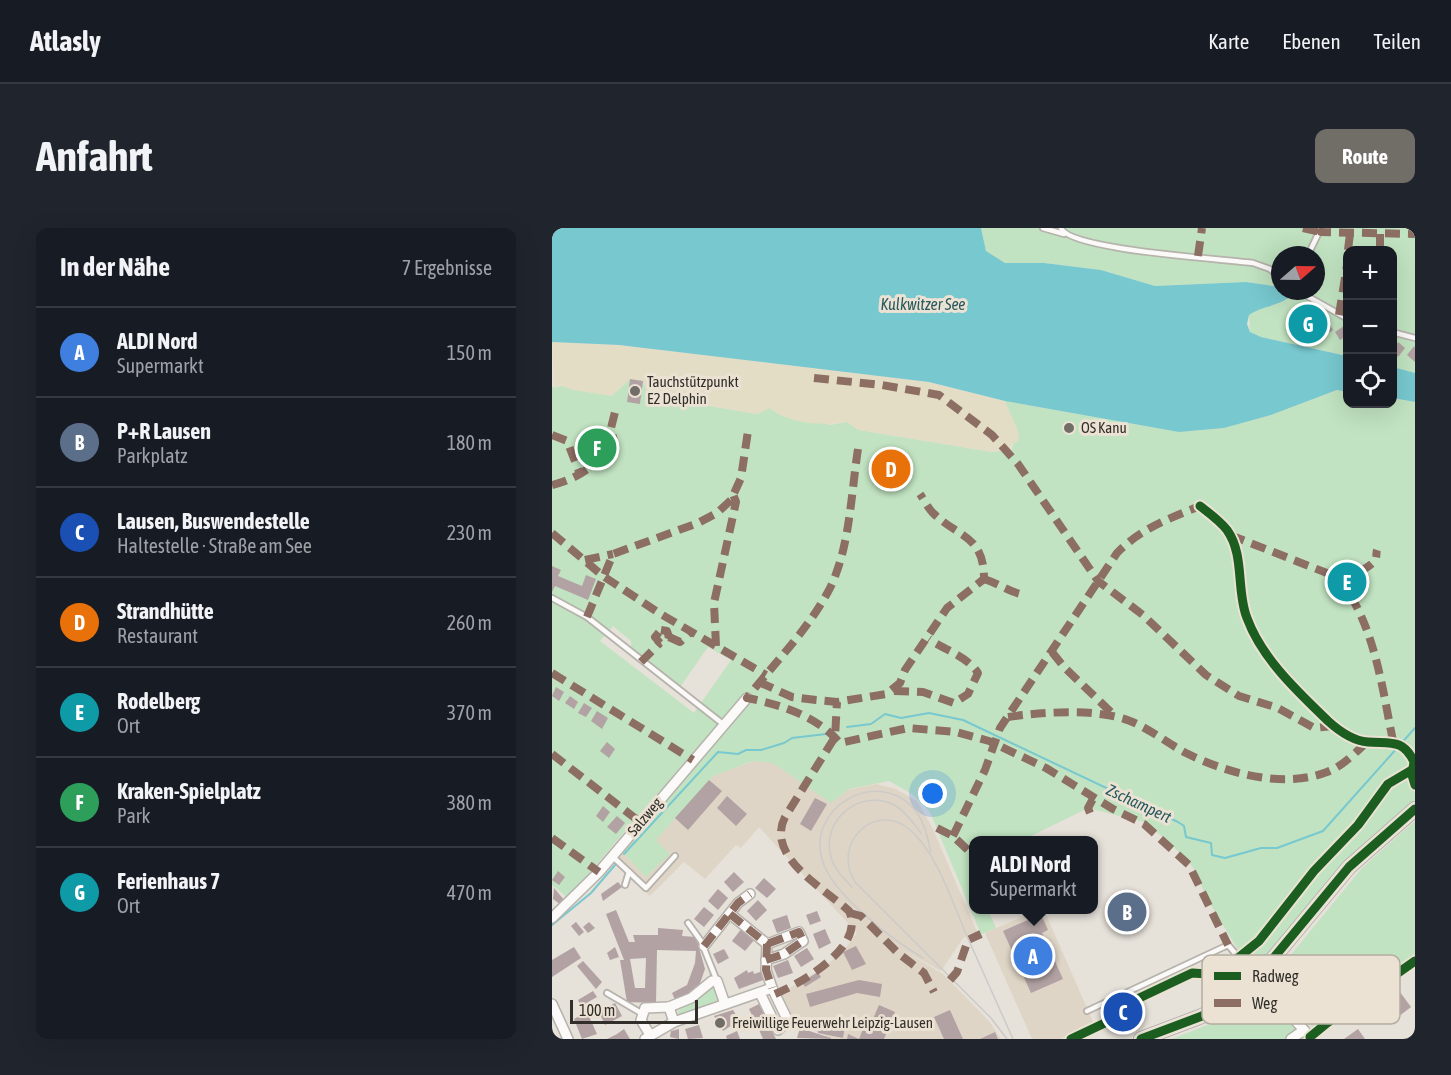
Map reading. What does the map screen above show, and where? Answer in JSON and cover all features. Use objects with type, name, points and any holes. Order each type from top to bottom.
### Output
[{"type":"main road","points":[[1276,955],[1349,867],[1415,809]]},
{"type":"main road","points":[[1141,1039],[1202,1016]]},
{"type":"street","name":"Salzweg","points":[[552,918],[565,908],[612,856],[747,698]]},
{"type":"street","points":[[704,946],[750,894]]},
{"type":"street","points":[[730,914],[767,944]]},
{"type":"street","points":[[766,960],[784,954],[803,941],[799,932],[767,944]]},
{"type":"street","points":[[760,993],[778,1030],[788,1021],[766,970],[767,944]]},
{"type":"street","points":[[724,1007],[717,981],[707,984],[691,998],[669,1007],[645,1008],[641,1013],[641,1020],[647,1037],[674,1022],[724,1007],[772,988]]},
{"type":"street","points":[[552,1004],[568,1039]]},
{"type":"street","points":[[669,1007],[674,1022]]},
{"type":"street","points":[[1299,1024],[1312,1039]]},
{"type":"street","points":[[1292,1039],[1304,1030]]},
{"type":"lane","points":[[1044,228],[1105,247],[1253,263],[1271,271]]},
{"type":"lane","points":[[1061,228],[1065,235]]},
{"type":"lane","points":[[1312,246],[1321,228]]},
{"type":"lane","points":[[1314,300],[1343,317]]},
{"type":"lane","points":[[1397,333],[1415,338]]},
{"type":"lane","points":[[552,598],[587,617],[723,724]]},
{"type":"lane","points":[[612,856],[646,888],[675,856]]},
{"type":"lane","points":[[625,885],[629,872]]},
{"type":"lane","points":[[687,923],[704,946],[717,981]]},
{"type":"lane","points":[[1207,955],[1228,945],[1237,955]]},
{"type":"lane","points":[[1087,1011],[1202,957]]},
{"type":"lane","points":[[606,993],[641,1013]]},
{"type":"shaded area","points":[[754,761],[773,763],[830,802],[847,790],[876,784],[896,789],[917,801],[932,827],[977,932],[963,938],[941,971],[896,946],[943,974],[989,1021],[1001,1039],[825,1039],[825,1035],[793,1023],[781,993],[822,969],[843,951],[857,933],[759,827],[741,848],[736,845],[705,879],[684,862],[650,896],[612,862],[622,852],[646,877],[656,840],[713,776]]},
{"type":"shaded area","points":[[1029,914],[1046,914],[1094,1024],[1060,1039],[1032,1039],[985,933]]},
{"type":"green space","points":[[981,228],[1415,228],[1415,373],[1397,368],[1397,246],[1343,246],[1343,355],[1261,337],[1250,332],[1249,315],[1260,309],[1286,300],[1325,300],[1325,246],[1271,246],[1271,286],[1246,282],[1155,286],[1101,270],[1044,263],[1005,263],[986,251]]},
{"type":"green space","points":[[630,379],[627,402],[640,403],[643,381],[649,396],[758,414],[769,408],[830,425],[847,422],[859,430],[992,452],[1012,449],[1014,441],[1005,401],[1179,432],[1224,428],[1271,415],[1338,390],[1343,391],[1343,408],[1397,408],[1397,399],[1415,402],[1415,800],[1344,863],[1268,955],[1241,954],[1210,904],[1192,866],[1170,843],[1144,822],[1088,808],[1031,836],[969,836],[969,905],[930,812],[912,794],[889,781],[849,789],[831,803],[773,763],[753,761],[713,776],[656,840],[670,854],[646,877],[622,852],[706,754],[703,745],[649,803],[568,898],[552,885],[552,387]],"holes":[[[613,626],[631,641],[631,649],[680,687],[708,647],[731,660],[694,713],[600,641]]]},
{"type":"green space","points":[[1415,821],[1415,959],[1400,969],[1400,955],[1291,955],[1362,868]]},
{"type":"green space","points":[[973,914],[990,914],[996,928],[981,934]]},
{"type":"green space","points":[[711,986],[715,988],[717,1002],[679,1015],[678,1011]]},
{"type":"green space","points":[[1210,1024],[1294,1024],[1299,1029],[1285,1039],[1172,1039]]},
{"type":"green space","points":[[1310,1024],[1321,1024],[1314,1029]]},
{"type":"sand","points":[[552,342],[619,345],[929,382],[1005,401],[1018,431],[1019,440],[1011,445],[1012,450],[992,452],[859,430],[847,422],[806,423],[786,418],[769,408],[758,414],[649,396],[643,381],[630,379],[612,396],[573,390],[559,385],[554,389]]},
{"type":"water","name":"Kulkwitzer See","points":[[552,228],[981,228],[986,251],[1005,263],[1044,263],[1101,270],[1155,286],[1246,282],[1271,286],[1271,300],[1285,300],[1249,315],[1247,324],[1250,332],[1261,337],[1343,355],[1343,391],[1337,390],[1271,415],[1224,428],[1179,432],[1005,401],[929,382],[619,345],[552,342]]},
{"type":"water","points":[[1397,368],[1415,373],[1415,402],[1397,399]]},
{"type":"building","points":[[1309,316],[1315,325],[1306,331],[1300,323]]},
{"type":"building","points":[[1328,321],[1333,330],[1325,336],[1319,328]]},
{"type":"building","points":[[1343,327],[1343,338],[1340,340],[1335,332]]},
{"type":"building","points":[[1398,342],[1405,348],[1398,357],[1397,356]]},
{"type":"building","points":[[1414,346],[1415,348],[1415,362],[1407,355]]},
{"type":"building","name":"Tauchstützpunkt E2 Delphin","points":[[630,379],[643,381],[640,404],[627,402]]},
{"type":"building","points":[[881,462],[903,465],[901,476],[880,472]]},
{"type":"building","points":[[552,566],[561,570],[558,576],[582,586],[586,575],[596,579],[588,600],[555,586],[552,592]]},
{"type":"building","points":[[556,687],[564,692],[559,701],[552,696]]},
{"type":"building","points":[[570,696],[578,702],[574,709],[565,703]]},
{"type":"building","points":[[584,703],[592,708],[586,717],[578,713]]},
{"type":"building","points":[[597,711],[608,718],[602,729],[591,721]]},
{"type":"building","points":[[607,742],[615,749],[609,758],[600,751]]},
{"type":"building","points":[[709,780],[722,791],[688,830],[675,818]]},
{"type":"building","points":[[727,796],[747,814],[736,826],[717,808]]},
{"type":"building","points":[[815,798],[827,804],[811,831],[800,824]]},
{"type":"building","points":[[603,806],[610,812],[603,822],[596,816]]},
{"type":"building","points":[[617,816],[625,823],[616,834],[607,827]]},
{"type":"building","points":[[558,871],[565,877],[559,885],[552,880]]},
{"type":"building","points":[[734,872],[744,882],[733,892],[724,882]]},
{"type":"building","points":[[764,878],[776,889],[767,898],[755,888]]},
{"type":"building","points":[[618,882],[622,887],[603,901],[601,894]]},
{"type":"building","points":[[554,888],[565,901],[561,905],[553,899]]},
{"type":"building","points":[[718,889],[728,898],[718,910],[708,901]]},
{"type":"building","points":[[758,900],[767,910],[756,921],[747,911]]},
{"type":"building","points":[[704,907],[714,915],[704,927],[694,919]]},
{"type":"building","points":[[616,910],[629,942],[635,942],[633,935],[658,935],[658,928],[683,930],[682,936],[696,937],[705,969],[698,989],[676,1002],[672,993],[687,985],[695,963],[696,951],[657,950],[656,1003],[627,1002],[620,960],[624,960],[606,914]],"holes":[[[646,958],[645,988],[635,988],[630,959]]]},
{"type":"building","points":[[817,911],[821,921],[810,925],[806,915]]},
{"type":"building","points":[[1041,914],[1048,930],[1042,933],[1063,979],[1031,993],[1003,931]]},
{"type":"building","points":[[787,915],[791,928],[777,933],[772,920]]},
{"type":"building","points":[[576,922],[584,932],[579,936],[571,926]]},
{"type":"building","points":[[589,922],[595,928],[588,933],[583,927]]},
{"type":"building","points":[[742,928],[755,939],[745,951],[732,941]]},
{"type":"building","points":[[825,929],[831,943],[819,949],[813,934]]},
{"type":"building","points":[[856,946],[866,964],[852,970],[843,952]]},
{"type":"building","points":[[574,947],[581,958],[552,977],[552,960]]},
{"type":"building","points":[[615,947],[619,957],[610,960],[607,953]]},
{"type":"building","points":[[807,948],[814,959],[801,967],[794,956]]},
{"type":"building","points":[[724,949],[729,958],[718,964],[713,954]]},
{"type":"building","points":[[788,960],[793,973],[778,978],[773,966]]},
{"type":"building","points":[[583,961],[602,982],[596,989],[577,966]]},
{"type":"building","points":[[747,970],[748,973],[753,971],[754,974],[763,971],[766,979],[739,989],[734,978]]},
{"type":"building","points":[[818,972],[821,977],[805,987],[802,982]]},
{"type":"building","points":[[859,980],[882,984],[880,997],[857,993],[810,1007],[806,994]]},
{"type":"building","points":[[593,991],[597,997],[581,1006],[578,1000]]},
{"type":"building","points":[[1400,992],[1411,1007],[1400,1015]]},
{"type":"building","points":[[615,1003],[622,1016],[605,1025],[599,1012]]},
{"type":"building","points":[[759,1004],[776,1039],[763,1039],[749,1009]]},
{"type":"building","points":[[879,1005],[895,1012],[884,1039],[859,1039],[867,1019],[872,1021]]},
{"type":"building","points":[[733,1010],[736,1015],[733,1018],[737,1016],[740,1020],[723,1031],[714,1016]]},
{"type":"building","points":[[950,1010],[963,1039],[944,1039],[934,1017]]},
{"type":"building","points":[[587,1012],[597,1034],[582,1039],[574,1019]]},
{"type":"building","points":[[820,1021],[845,1026],[843,1038],[818,1033]]},
{"type":"building","points":[[699,1025],[703,1038],[688,1039],[685,1029]]},
{"type":"building","points":[[800,1028],[831,1038],[831,1039],[797,1038]]},
{"type":"building","points":[[624,1029],[630,1039],[607,1039],[617,1034]]},
{"type":"building","points":[[679,1029],[679,1039],[670,1037],[671,1031]]},
{"type":"building","points":[[1358,1029],[1365,1039],[1344,1039]]},
{"type":"building","points":[[737,1031],[740,1039],[727,1039],[726,1036]]},
{"type":"building","points":[[995,1032],[998,1039],[980,1039]]},
{"type":"building","points":[[848,1034],[859,1039],[847,1039]]},
{"type":"waterway","name":"Zschampert","points":[[847,727],[871,724],[885,714],[901,718],[929,713],[963,720],[1178,822],[1184,826],[1186,837],[1211,843],[1212,855],[1225,858],[1261,848],[1277,848],[1323,831],[1415,728]]},
{"type":"waterway","name":"Zschampert","points":[[624,854],[718,752],[738,754],[746,750],[761,750],[792,738],[826,734]]},
{"type":"waterway","name":"Zschampert","points":[[552,925],[591,893],[615,865]]},
{"type":"tram line","points":[[923,958],[882,930],[840,891],[824,865],[820,844],[824,826],[834,810],[848,799],[866,792],[884,792],[902,799],[917,813],[924,827],[931,852]]},
{"type":"tram line","points":[[852,887],[834,865],[829,843],[832,830],[847,810],[858,804],[883,801],[900,809],[921,833]]},
{"type":"tram line","points":[[1007,1039],[991,1018],[855,882],[849,868],[848,854],[852,841],[870,823],[882,820],[896,822],[909,829],[927,850],[943,878],[1013,1039]]},
{"type":"marked path","points":[[1198,256],[1202,228]]},
{"type":"marked path","points":[[1303,228],[1321,232]]},
{"type":"marked path","points":[[1324,228],[1321,232],[1415,234]]},
{"type":"marked path","points":[[1348,246],[1350,234]]},
{"type":"marked path","points":[[1380,234],[1380,246]]},
{"type":"marked path","points":[[1339,315],[1343,290]]},
{"type":"marked path","points":[[814,378],[882,385],[939,395],[992,435],[1018,464],[1098,581],[1143,615],[1206,675],[1239,696],[1278,708],[1314,728],[1334,726]]},
{"type":"marked path","points":[[552,485],[588,469],[608,449],[614,441],[611,428],[615,412]]},
{"type":"marked path","points":[[587,617],[613,554],[698,523],[717,513],[731,500],[741,478],[748,431]]},
{"type":"marked path","points":[[552,435],[567,441],[580,474]]},
{"type":"marked path","points":[[858,449],[846,538],[830,588],[802,631],[747,698],[798,713],[821,726],[840,743],[908,728],[956,732],[989,741],[1046,768],[1113,809],[1144,824],[1189,865],[1228,945]]},
{"type":"marked path","points":[[716,646],[714,603],[736,502],[733,494]]},
{"type":"marked path","points":[[759,682],[792,697],[837,702],[886,694],[900,683],[905,670],[947,608],[984,579],[983,565],[975,545],[933,513],[920,494]]},
{"type":"marked path","points":[[953,836],[985,770],[1000,728],[1117,553],[1135,537],[1156,525],[1200,506],[1202,508]]},
{"type":"marked path","points":[[552,533],[603,576],[659,613],[766,675]]},
{"type":"marked path","points":[[1230,535],[1337,577],[1350,594],[1368,634],[1375,655],[1393,741]]},
{"type":"marked path","points":[[1337,577],[1363,570],[1376,559],[1377,550]]},
{"type":"marked path","points":[[585,560],[613,554]]},
{"type":"marked path","points":[[984,579],[1026,595]]},
{"type":"marked path","points":[[661,630],[667,631],[669,637],[667,641],[660,643],[655,637],[661,630]]},
{"type":"marked path","points":[[669,637],[680,642],[691,632]]},
{"type":"marked path","points":[[894,691],[923,692],[954,703],[968,694],[978,673],[974,667],[929,639]]},
{"type":"marked path","points":[[641,662],[660,643]]},
{"type":"marked path","points":[[1052,652],[1064,667],[1115,716]]},
{"type":"marked path","points":[[552,673],[693,760]]},
{"type":"marked path","points":[[775,994],[787,989],[828,962],[840,950],[848,937],[852,924],[849,911],[812,882],[790,858],[783,845],[781,832],[785,817],[835,737],[837,702]]},
{"type":"marked path","points":[[1008,717],[1070,712],[1117,717],[1137,724],[1179,749],[1219,767],[1274,779],[1310,777],[1327,772],[1344,763],[1367,742]]},
{"type":"marked path","points":[[552,754],[640,822]]},
{"type":"marked path","points":[[1090,813],[1088,808],[1095,795]]},
{"type":"marked path","points":[[937,828],[953,836],[969,851]]},
{"type":"marked path","points":[[552,838],[599,872]]},
{"type":"marked path","points":[[704,946],[738,903],[750,894]]},
{"type":"marked path","points":[[850,913],[861,916],[898,953],[924,973],[934,992]]},
{"type":"marked path","points":[[730,914],[767,944],[766,970],[772,988]]},
{"type":"marked path","points":[[766,960],[784,954],[803,941],[799,932],[767,944]]},
{"type":"marked path","points":[[950,980],[957,972],[968,940],[981,934]]},
{"type":"cycle path","points":[[1200,506],[1221,523],[1233,540],[1247,618],[1271,661],[1305,698],[1342,732],[1363,741],[1395,744],[1405,749],[1414,762],[1412,775],[1415,785]]},
{"type":"cycle path","points":[[1242,955],[1259,941],[1314,871],[1358,825],[1388,784],[1415,768]]},
{"type":"cycle path","points":[[1276,955],[1349,867],[1415,809]]},
{"type":"cycle path","points":[[1400,972],[1415,961]]},
{"type":"cycle path","points":[[1071,1039],[1109,1021],[1114,1010],[1192,973],[1202,974]]},
{"type":"cycle path","points":[[1141,1039],[1202,1016]]},
{"type":"cycle path","points":[[1310,1037],[1326,1024]]},
{"type":"place","name":"Ferienhaus 7","points":[[1308,324]]},
{"type":"place","name":"Tauchstützpunkt E2 Delphin","points":[[635,391]]},
{"type":"place","name":"OS Kanu","points":[[1069,428]]},
{"type":"place","name":"Kraken-Spielplatz","points":[[597,448]]},
{"type":"place","name":"Strandhütte","points":[[891,469]]},
{"type":"place","name":"Rodelberg","points":[[1347,582]]},
{"type":"place","name":"P+R Lausen","points":[[1127,912]]},
{"type":"place","name":"ALDI Nord","points":[[1033,956]]},
{"type":"place","name":"Lausen, Buswendestelle","points":[[1123,1012]]},
{"type":"place","name":"Freiwillige Feuerwehr Leipzig-Lausen","points":[[720,1023]]}]
